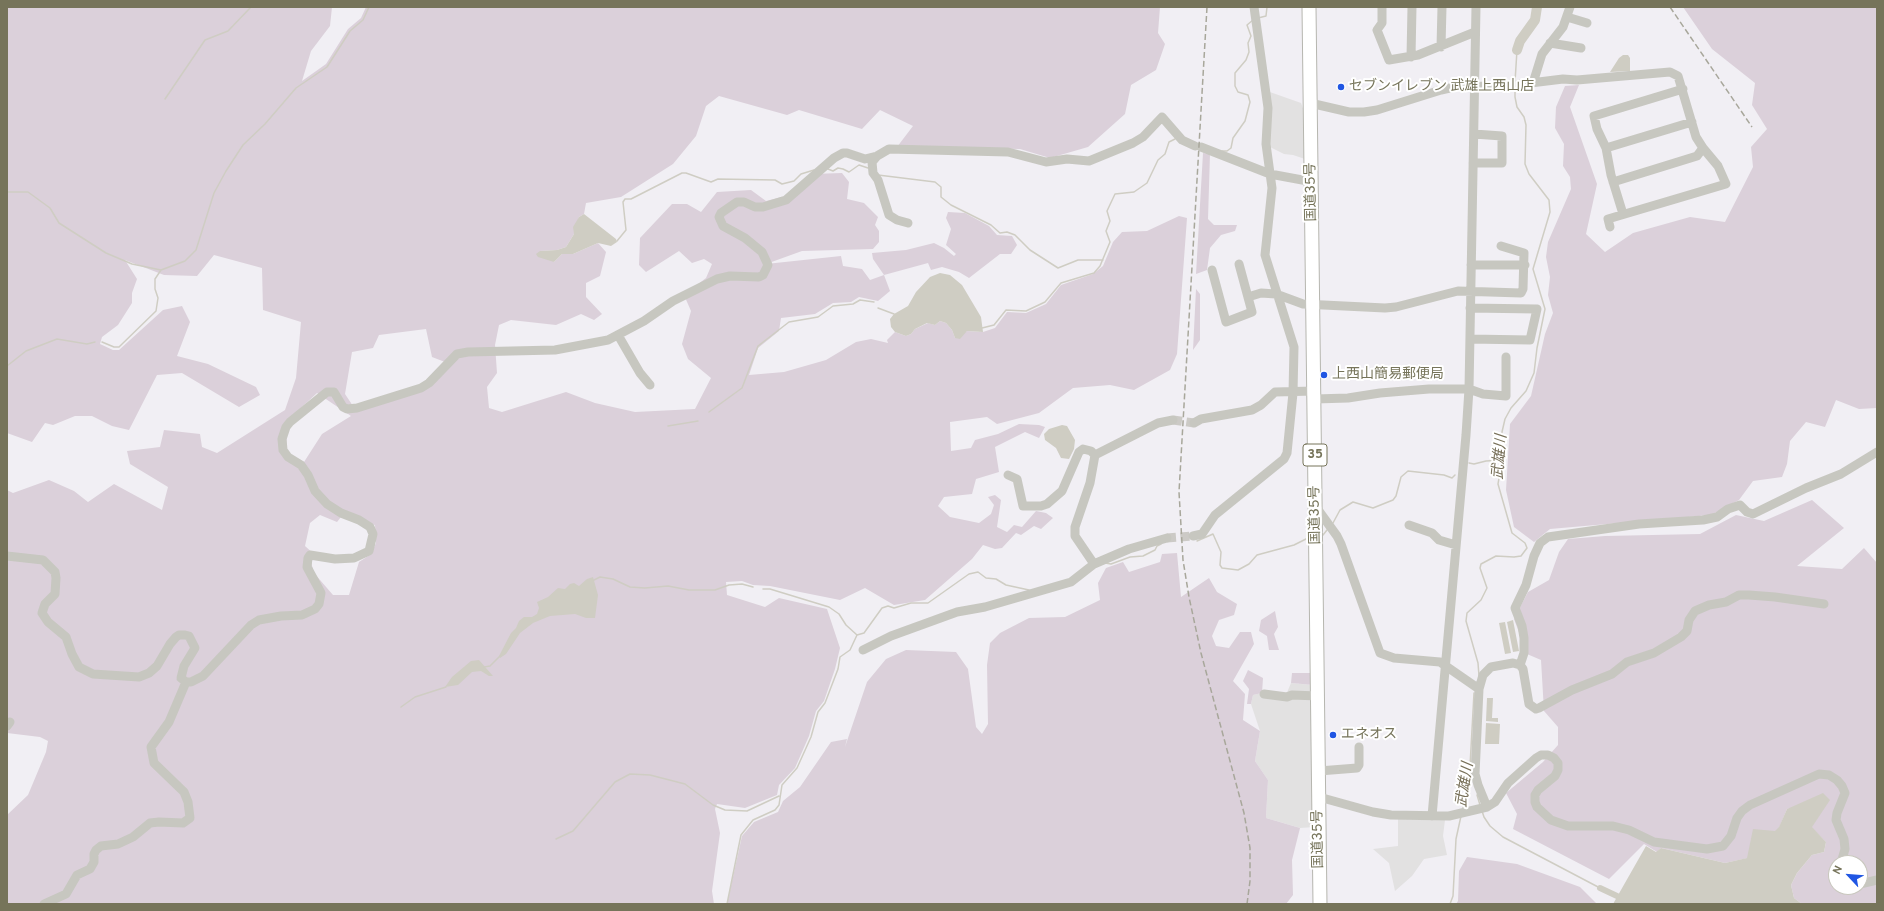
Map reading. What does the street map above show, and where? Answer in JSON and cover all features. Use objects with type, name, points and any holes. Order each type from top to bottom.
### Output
[{"type":"highway","name":"国道35号","points":[[1310,7],[1320,904]]},
{"type":"street","points":[[1193,536],[1202,534],[1215,515],[1284,459],[1287,453],[1293,393],[1294,347],[1276,294],[1265,254],[1272,188],[1266,144],[1268,108],[1254,7]]},
{"type":"street","points":[[1382,7],[1382,23],[1377,30],[1389,60],[1411,57],[1441,47],[1475,32]]},
{"type":"street","points":[[1411,57],[1412,7]]},
{"type":"street","points":[[1441,47],[1442,7]]},
{"type":"street","points":[[1432,816],[1469,390],[1476,7]]},
{"type":"street","points":[[1533,83],[1542,54],[1563,27],[1570,7]]},
{"type":"street","points":[[1566,17],[1587,23]]},
{"type":"street","points":[[1550,43],[1581,48]]},
{"type":"street","points":[[1310,103],[1349,112],[1364,112],[1377,110],[1441,90],[1474,85],[1490,87],[1508,86],[1670,72],[1678,76],[1696,138],[1718,166],[1726,184],[1608,219],[1610,227]]},
{"type":"street","points":[[1623,214],[1613,182],[1606,148],[1597,130],[1594,116],[1682,90]]},
{"type":"street","points":[[908,223],[897,220],[889,215],[878,180],[872,173],[872,162],[889,149],[1008,152],[1046,162],[1067,159],[1089,161],[1133,143],[1143,137],[1162,117],[1182,140],[1270,174],[1312,182]]},
{"type":"street","points":[[1606,148],[1692,122]]},
{"type":"street","points":[[1473,163],[1502,163],[1502,136],[1474,134]]},
{"type":"street","points":[[1613,182],[1697,156],[1703,148]]},
{"type":"street","points":[[7,556],[43,560],[55,572],[55,594],[45,604],[42,613],[48,622],[66,637],[72,654],[79,667],[93,674],[138,677],[149,673],[156,666],[170,644],[179,635],[185,635],[189,636],[195,648],[181,678],[186,682],[191,682],[203,676],[251,625],[259,620],[281,616],[302,616],[315,609],[319,604],[321,593],[306,567],[310,555],[335,559],[354,558],[369,551],[372,534],[370,527],[359,520],[341,513],[327,504],[315,491],[308,475],[300,465],[284,453],[283,450],[283,432],[290,422],[327,392],[334,392],[343,407],[347,409],[357,408],[421,388],[429,384],[457,354],[468,352],[555,350],[608,340],[644,321],[673,301],[717,279],[730,276],[759,277],[763,275],[768,265],[762,252],[745,238],[723,226],[719,217],[721,213],[730,205],[737,202],[744,202],[755,207],[763,207],[786,200],[834,158],[843,153],[852,154],[861,159],[878,156]]},
{"type":"street","points":[[1248,298],[1261,293],[1276,294],[1303,304],[1396,307],[1458,291],[1521,293],[1525,265],[1524,253],[1501,246]]},
{"type":"street","points":[[1212,270],[1226,322],[1252,312],[1239,264]]},
{"type":"street","points":[[1471,265],[1525,265]]},
{"type":"street","points":[[1470,308],[1537,309],[1530,340],[1470,339]]},
{"type":"street","points":[[618,335],[640,373],[650,385]]},
{"type":"street","points":[[1194,423],[1201,419],[1252,410],[1261,405],[1275,392],[1348,398],[1380,393],[1429,389],[1469,390],[1483,394],[1506,396],[1506,356]]},
{"type":"street","points":[[1095,455],[1158,423],[1173,420]]},
{"type":"street","points":[[1008,475],[1017,479],[1023,506],[1041,506],[1047,504],[1062,491],[1079,452],[1083,449],[1091,451],[1095,455]]},
{"type":"street","points":[[1520,665],[1524,653],[1524,638],[1522,626],[1515,608],[1526,585],[1534,556],[1540,543],[1548,537],[1639,524],[1703,520],[1717,517],[1728,509],[1740,505],[1747,512],[1754,514],[1806,488],[1841,474],[1877,452]]},
{"type":"street","points":[[1094,564],[1075,536],[1075,527],[1076,519],[1089,487],[1095,455]]},
{"type":"street","points":[[1316,507],[1341,544],[1380,653],[1394,658],[1440,662],[1476,686]]},
{"type":"street","points":[[1409,525],[1432,533],[1439,540],[1456,545]]},
{"type":"street","points":[[863,650],[891,636],[957,612],[985,606],[1074,579],[1094,564],[1129,549],[1167,538]]},
{"type":"street","points":[[1483,808],[1475,774],[1476,686],[1483,675],[1491,667],[1513,663],[1520,665],[1523,669],[1529,704],[1536,709],[1572,690],[1612,674],[1627,662],[1654,653],[1681,637],[1687,631],[1689,620],[1695,611],[1709,605],[1726,602],[1739,595],[1775,596],[1824,604]]},
{"type":"street","points":[[44,904],[66,894],[77,876],[90,869],[94,862],[94,854],[100,846],[118,844],[133,837],[150,824],[159,822],[183,823],[190,818],[188,802],[184,792],[154,763],[151,747],[169,722],[186,682]]},
{"type":"street","points":[[1264,694],[1287,697],[1292,695],[1318,696]]},
{"type":"street","points":[[1319,771],[1357,768],[1359,765],[1359,747]]},
{"type":"street","points":[[1319,797],[1372,812],[1391,815],[1451,815],[1483,808],[1495,802],[1508,783],[1536,758],[1542,755],[1548,755],[1554,758],[1558,763],[1558,770],[1555,776],[1538,790],[1535,796],[1535,802],[1537,807],[1551,820],[1568,826],[1613,826],[1629,830],[1654,842],[1707,849],[1723,846],[1731,836],[1737,818],[1742,811],[1750,805],[1819,774],[1829,775],[1837,780],[1845,793],[1837,813],[1836,820],[1844,839],[1845,849],[1843,855]]},
{"type":"shaded area","points":[[7,7],[332,7],[330,26],[311,51],[302,81],[326,64],[348,29],[361,18],[366,7],[1160,7],[1158,33],[1165,44],[1156,70],[1131,85],[1125,114],[1088,147],[1050,158],[1020,149],[897,147],[913,126],[880,110],[862,129],[799,110],[787,115],[719,96],[706,106],[696,136],[673,164],[621,197],[586,203],[584,214],[579,217],[574,234],[566,247],[557,250],[540,251],[554,262],[562,254],[573,254],[598,243],[606,252],[600,276],[586,283],[586,297],[602,314],[594,320],[581,314],[556,325],[511,320],[499,325],[495,345],[497,373],[487,387],[489,408],[502,412],[566,392],[595,403],[635,412],[695,409],[711,378],[688,359],[682,344],[691,311],[684,295],[706,278],[712,264],[704,259],[692,263],[679,251],[646,272],[639,265],[640,238],[672,204],[687,204],[701,212],[717,192],[751,190],[766,201],[789,195],[812,174],[842,173],[849,182],[847,199],[864,203],[878,217],[875,225],[879,231],[879,242],[873,249],[802,251],[766,264],[841,256],[843,266],[862,269],[870,280],[884,275],[890,291],[878,301],[859,297],[851,302],[833,303],[815,314],[781,318],[779,331],[758,348],[749,375],[784,372],[826,360],[856,342],[871,339],[888,343],[887,340],[895,332],[906,336],[911,334],[915,329],[928,323],[935,325],[940,321],[946,323],[952,330],[955,338],[967,331],[983,332],[995,328],[1007,312],[1026,313],[1046,304],[1061,285],[1093,274],[1103,266],[1113,242],[1122,232],[1147,231],[1179,216],[1187,218],[1177,354],[1170,370],[1134,390],[1110,385],[1073,388],[1039,413],[997,424],[987,417],[950,422],[951,451],[971,448],[975,440],[998,434],[1019,424],[1039,425],[1045,427],[1039,438],[1025,432],[995,447],[999,472],[976,479],[972,494],[944,497],[938,506],[950,517],[979,523],[991,514],[994,505],[988,497],[995,495],[1001,500],[997,527],[1007,532],[1014,525],[1022,527],[1036,511],[1046,513],[1053,518],[1041,529],[1034,526],[1021,535],[1016,533],[1002,548],[995,549],[983,545],[972,559],[925,600],[894,605],[865,588],[840,600],[770,586],[753,585],[742,581],[726,582],[727,595],[765,607],[779,598],[827,609],[840,648],[835,669],[824,701],[816,711],[809,736],[795,768],[779,785],[777,795],[745,808],[717,804],[715,809],[720,833],[712,891],[714,904],[7,904],[7,815],[28,795],[46,752],[48,741],[40,737],[7,733],[7,490],[13,493],[49,480],[74,491],[88,502],[114,484],[162,510],[168,487],[130,464],[127,451],[160,447],[164,430],[200,434],[202,447],[217,453],[285,410],[296,378],[301,322],[263,310],[262,268],[214,255],[197,276],[164,275],[125,260],[137,279],[132,293],[132,303],[118,325],[102,337],[100,344],[113,350],[119,350],[163,310],[182,306],[190,322],[177,356],[208,364],[256,387],[260,395],[239,407],[182,373],[157,375],[129,430],[112,426],[92,416],[75,416],[53,425],[45,423],[32,442],[7,433]],"holes":[[[426,329],[432,357],[445,362],[423,385],[353,406],[345,394],[352,352],[373,348],[379,335]],[[317,393],[351,416],[322,434],[304,462],[286,452],[287,432],[302,407]],[[320,515],[337,522],[341,517],[375,525],[376,543],[371,554],[359,562],[349,595],[333,595],[314,573],[311,562],[316,556],[305,546],[310,523]]]},
{"type":"shaded area","points":[[1683,7],[1877,7],[1877,408],[1859,409],[1836,400],[1825,427],[1806,422],[1790,441],[1787,464],[1782,477],[1753,481],[1739,500],[1711,515],[1550,529],[1534,542],[1514,527],[1506,490],[1510,424],[1531,396],[1545,334],[1553,313],[1548,295],[1550,277],[1546,257],[1548,242],[1571,189],[1570,177],[1563,166],[1564,144],[1555,128],[1556,107],[1565,86],[1579,85],[1570,107],[1597,184],[1586,234],[1605,252],[1633,233],[1690,217],[1725,222],[1753,167],[1751,147],[1767,129],[1752,105],[1755,83],[1712,49]]},
{"type":"shaded area","points":[[1623,55],[1628,55],[1630,58],[1630,71],[1610,72],[1619,58]]},
{"type":"shaded area","points":[[1267,91],[1301,103],[1305,113],[1305,159],[1284,154],[1268,146]]},
{"type":"shaded area","points":[[1203,153],[1210,154],[1208,219],[1214,225],[1237,225],[1235,231],[1221,235],[1210,248],[1207,270],[1196,274]]},
{"type":"shaded area","points":[[948,212],[965,213],[989,226],[997,235],[1012,236],[1017,245],[1011,254],[1000,254],[969,278],[959,272],[942,267],[931,270],[928,263],[884,275],[873,259],[872,253],[906,250],[934,243],[944,248],[954,256],[956,254],[946,245],[951,229],[946,218]]},
{"type":"shaded area","points":[[584,214],[616,239],[617,242],[611,246],[598,243],[573,254],[562,254],[554,262],[538,257],[536,254],[540,251],[557,250],[566,247],[574,234],[573,227],[579,217]]},
{"type":"shaded area","points":[[940,273],[950,275],[962,285],[981,317],[983,332],[967,331],[960,339],[955,338],[952,330],[946,323],[940,321],[935,325],[927,323],[915,329],[911,334],[906,336],[895,332],[891,327],[890,319],[894,314],[908,306],[916,292],[930,277]]},
{"type":"shaded area","points":[[1196,289],[1200,294],[1200,340],[1193,350]]},
{"type":"shaded area","points":[[1062,425],[1067,426],[1075,440],[1074,449],[1069,459],[1061,458],[1056,448],[1045,440],[1044,434],[1049,429]]},
{"type":"shaded area","points":[[1812,500],[1844,528],[1797,566],[1842,569],[1864,548],[1877,563],[1877,904],[1802,904],[1794,898],[1791,885],[1797,873],[1812,855],[1824,852],[1826,842],[1811,827],[1829,800],[1787,809],[1779,828],[1748,858],[1725,863],[1661,848],[1657,852],[1644,844],[1609,879],[1513,829],[1517,814],[1506,793],[1543,762],[1558,745],[1558,727],[1544,711],[1541,660],[1527,654],[1514,619],[1528,592],[1549,580],[1559,552],[1568,539],[1605,536],[1700,534],[1736,515],[1764,521]]},
{"type":"shaded area","points":[[1177,553],[1181,597],[1209,578],[1217,592],[1237,604],[1234,615],[1219,620],[1212,636],[1216,646],[1229,648],[1240,632],[1251,632],[1254,644],[1233,681],[1245,694],[1243,720],[1260,731],[1255,761],[1268,780],[1266,818],[1300,828],[1292,860],[1293,895],[1286,904],[727,904],[742,836],[754,822],[778,812],[783,801],[800,787],[831,742],[847,739],[845,747],[867,682],[886,659],[906,650],[956,652],[968,669],[976,727],[982,734],[988,724],[987,665],[990,643],[1000,633],[1029,618],[1065,617],[1100,600],[1098,583],[1106,568],[1123,562],[1129,572],[1160,562],[1162,554]]},
{"type":"shaded area","points":[[593,577],[598,595],[595,618],[586,618],[575,614],[550,616],[533,623],[520,633],[506,654],[500,658],[499,656],[519,621],[524,617],[532,617],[537,614],[539,608],[537,602],[548,597],[558,588],[565,589],[570,584],[574,583],[579,586],[587,579]]},
{"type":"shaded area","points":[[1275,611],[1278,627],[1274,634],[1279,650],[1269,650],[1267,636],[1259,631],[1261,620]]},
{"type":"shaded area","points":[[1513,620],[1519,651],[1513,652],[1507,622]]},
{"type":"shaded area","points":[[1505,622],[1511,653],[1505,654],[1499,623]]},
{"type":"shaded area","points":[[479,660],[493,676],[489,676],[481,671],[472,672],[458,685],[445,687],[452,677],[471,661]]},
{"type":"shaded area","points":[[1248,670],[1263,678],[1262,693],[1253,695],[1251,704],[1247,704],[1249,689],[1243,681]]},
{"type":"shaded area","points":[[1292,673],[1313,673],[1313,685],[1291,683]]},
{"type":"shaded area","points":[[1291,683],[1313,685],[1315,827],[1300,828],[1266,818],[1268,780],[1255,761],[1260,731],[1251,704],[1253,695],[1262,693],[1286,695]]},
{"type":"shaded area","points":[[1487,698],[1493,698],[1492,718],[1498,718],[1498,722],[1486,721]]},
{"type":"shaded area","points":[[1486,723],[1500,724],[1499,744],[1485,744]]},
{"type":"shaded area","points":[[1823,793],[1830,800],[1812,827],[1826,842],[1824,852],[1812,855],[1797,873],[1791,885],[1794,898],[1802,904],[1613,904],[1646,846],[1656,852],[1661,848],[1725,863],[1747,858],[1753,829],[1775,831],[1779,827],[1787,809]]},
{"type":"shaded area","points":[[1398,819],[1445,820],[1443,836],[1447,855],[1424,859],[1412,876],[1395,891],[1389,863],[1373,849],[1398,846]]},
{"type":"shaded area","points":[[1467,857],[1517,864],[1580,887],[1597,904],[1456,904],[1458,901],[1459,871]]},
{"type":"waterway","points":[[165,99],[205,40],[228,31],[251,7]]},
{"type":"waterway","points":[[102,342],[114,347],[119,347],[156,311],[158,298],[155,289],[155,279],[161,270],[185,261],[196,250],[214,193],[243,145],[265,124],[296,88],[327,67],[350,31],[363,20],[369,7]]},
{"type":"waterway","points":[[1258,18],[1266,16],[1267,7]]},
{"type":"waterway","name":"武雄川","points":[[1517,50],[1520,41],[1535,20],[1537,7]]},
{"type":"waterway","points":[[1222,151],[1227,151],[1231,148],[1233,138],[1245,121],[1250,102],[1248,95],[1238,92],[1235,86],[1235,73],[1246,60],[1249,52],[1248,43],[1251,36],[1247,25],[1253,20]]},
{"type":"waterway","name":"武雄川","points":[[1515,82],[1517,50]]},
{"type":"waterway","name":"武雄川","points":[[1479,676],[1478,663],[1466,621],[1467,613],[1481,600],[1487,588],[1480,568],[1481,564],[1496,556],[1521,556],[1527,548],[1525,543],[1512,533],[1498,484],[1502,460],[1502,432],[1505,419],[1511,408],[1526,391],[1534,373],[1537,348],[1545,309],[1533,269],[1550,212],[1549,200],[1529,174],[1525,164],[1526,125],[1524,117],[1517,107],[1515,88]]},
{"type":"waterway","points":[[982,328],[994,325],[1006,310],[1026,311],[1045,302],[1061,283],[1094,273],[1100,266],[1110,242],[1106,231],[1110,221],[1107,211],[1115,194],[1134,192],[1147,183],[1158,160],[1165,154],[1169,142],[1175,139]]},
{"type":"waterway","points":[[828,169],[833,171],[838,168],[849,172],[859,165],[868,168]]},
{"type":"waterway","points":[[617,241],[626,230],[623,202],[625,199],[631,199],[682,173],[711,182],[718,179],[775,180],[782,184],[794,181],[801,174],[814,170]]},
{"type":"waterway","points":[[878,175],[935,182],[941,187],[941,197],[951,205],[991,225],[1000,233],[1007,232],[1015,235],[1030,250],[1058,268],[1078,260],[1103,260]]},
{"type":"waterway","points":[[7,192],[28,192],[50,208],[59,223],[106,253],[132,264],[161,270]]},
{"type":"waterway","points":[[709,412],[742,388],[758,346],[789,322],[818,317],[833,306],[853,304],[860,300],[874,302]]},
{"type":"waterway","points":[[878,308],[894,314]]},
{"type":"waterway","points":[[7,366],[26,351],[57,339],[87,344],[95,342]]},
{"type":"waterway","points":[[668,426],[698,421]]},
{"type":"waterway","points":[[1469,463],[1474,464],[1486,461],[1502,460]]},
{"type":"waterway","points":[[1333,523],[1340,510],[1353,502],[1373,508],[1393,500],[1396,496],[1401,477],[1408,471],[1444,475],[1452,478],[1455,475]]},
{"type":"waterway","points":[[1323,535],[1327,530]]},
{"type":"waterway","points":[[1197,541],[1213,534],[1221,552],[1220,565],[1222,568],[1238,570],[1249,564],[1257,555],[1294,545],[1310,537]]},
{"type":"waterway","points":[[1105,563],[1111,564],[1130,557],[1143,556],[1155,550],[1157,546],[1161,544]]},
{"type":"waterway","points":[[763,589],[770,589],[829,607],[839,614],[846,625],[857,635],[864,633],[882,608],[888,606],[894,608],[911,603],[928,603],[969,574],[978,572],[986,578],[996,579],[1006,585],[1029,590]]},
{"type":"waterway","points":[[594,580],[600,577],[613,579],[630,587],[645,588],[668,586],[689,590],[715,590],[729,585],[742,584],[753,587]]},
{"type":"waterway","points":[[727,904],[741,835],[753,820],[775,810],[779,805],[782,785],[797,768],[811,737],[818,712],[825,703],[838,669],[840,657],[850,650],[857,635]]},
{"type":"waterway","points":[[484,667],[490,666],[500,656]]},
{"type":"waterway","points":[[401,707],[415,697],[446,687]]},
{"type":"waterway","name":"武雄川","points":[[1463,808],[1470,766],[1474,693]]},
{"type":"waterway","points":[[556,839],[573,831],[615,782],[630,774],[650,775],[685,784],[713,805],[725,810],[747,811],[779,796]]},
{"type":"waterway","points":[[1477,795],[1480,805]]},
{"type":"waterway","points":[[1482,811],[1490,826],[1503,837],[1600,888]]},
{"type":"waterway","name":"武雄川","points":[[1450,904],[1453,896],[1456,839],[1461,816]]},
{"type":"waterway","points":[[1600,888],[1617,896]]},
{"type":"tunnel","points":[[1173,420],[1194,423]]},
{"type":"tunnel","points":[[1167,538],[1193,536]]},
{"type":"railway","points":[[1207,7],[1179,492],[1183,560],[1189,597],[1201,653],[1244,813],[1250,848],[1250,881],[1247,904]]},
{"type":"railway","points":[[1670,7],[1752,127]]},
{"type":"place","name":"セブンイレブン 武雄上西山店","points":[[1341,87]]},
{"type":"place","name":"上西山簡易郵便局","points":[[1324,375]]},
{"type":"place","name":"エネオス","points":[[1333,735]]}]
